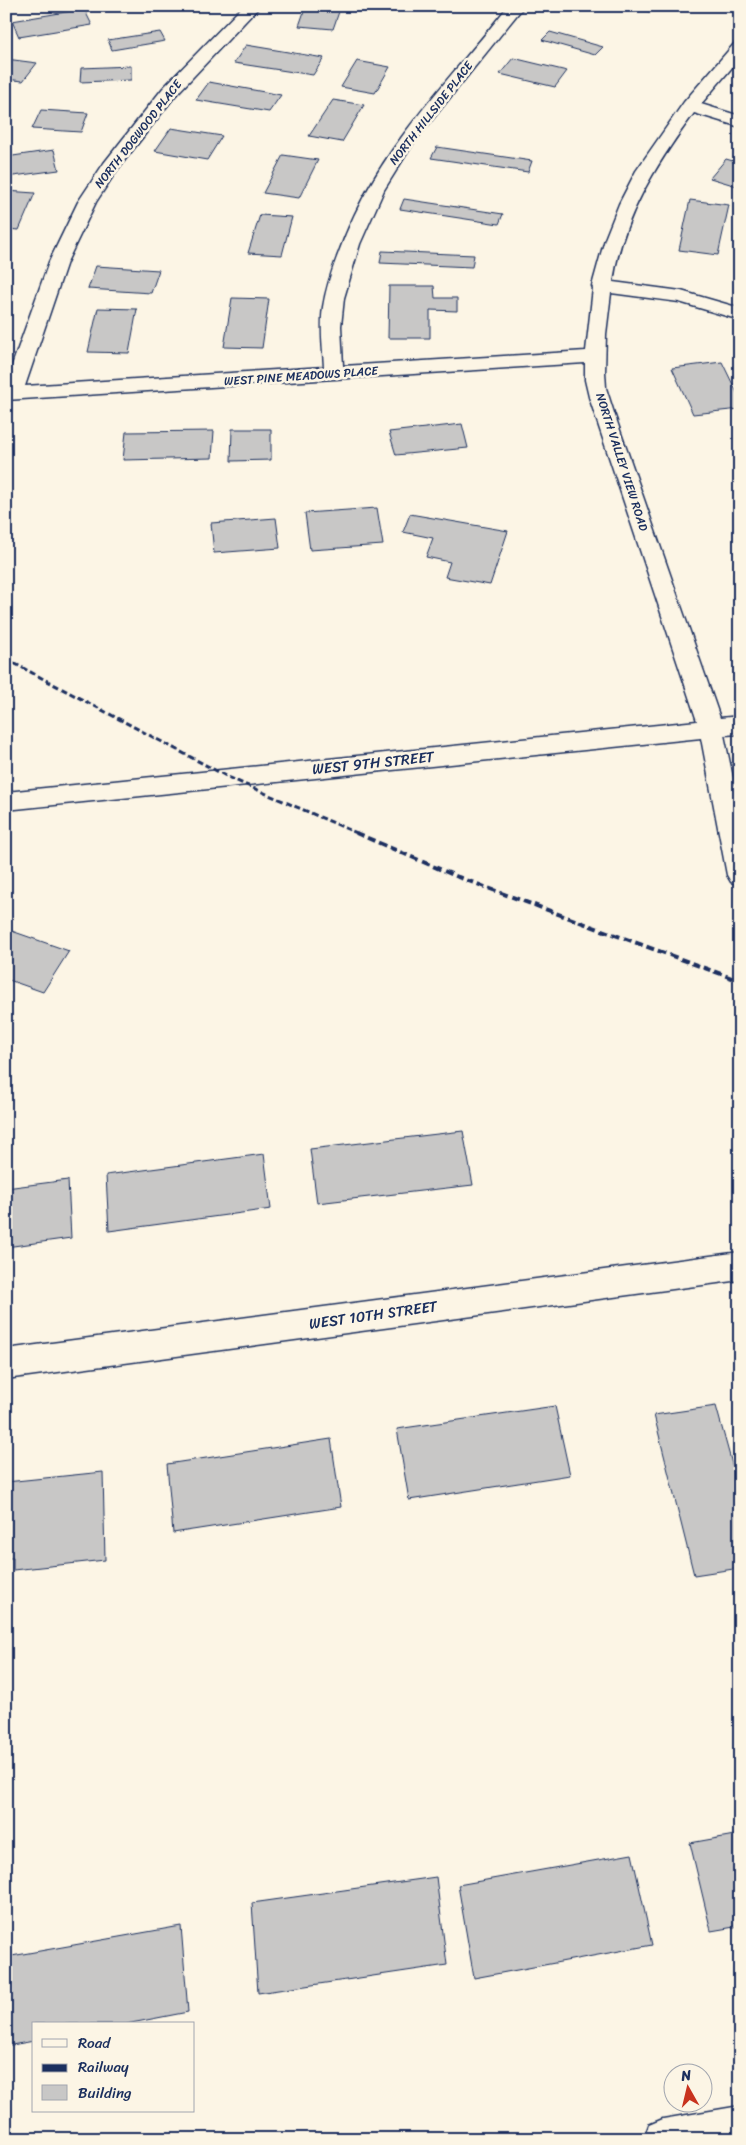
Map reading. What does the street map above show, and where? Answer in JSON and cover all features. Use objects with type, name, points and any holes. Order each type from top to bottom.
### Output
[{"type":"street","name":"NORTH DOGWOOD PLACE","points":[[9,394],[38,323],[58,262],[87,202],[110,167],[169,92],[252,6]]},
{"type":"street","name":"NORTH HILLSIDE PLACE","points":[[334,374],[332,325],[334,299],[348,253],[369,202],[394,158],[509,8]]},
{"type":"street","name":"NORTH VALLEY VIEW ROAD","points":[[740,47],[690,106],[649,163],[629,198],[617,226],[601,286],[595,356],[595,382],[604,413],[712,728],[740,876]]},
{"type":"street","points":[[690,106],[740,122]]},
{"type":"street","points":[[601,286],[681,297],[740,314]]},
{"type":"street","name":"WEST PINE MEADOWS PLACE","points":[[9,394],[595,356]]},
{"type":"street","name":"WEST 9TH STREET","points":[[6,801],[740,725]]},
{"type":"street","name":"WEST 10TH STREET","points":[[6,1364],[740,1266]]},
{"type":"street","points":[[663,2139],[740,2125]]},
{"type":"building","points":[[306,6],[341,6],[333,29],[299,26]]},
{"type":"building","points":[[615,6],[653,6],[650,12]]},
{"type":"building","points":[[84,9],[92,25],[19,37],[12,21]]},
{"type":"building","points":[[160,32],[165,41],[112,50],[108,40]]},
{"type":"building","points":[[550,32],[603,47],[595,55],[542,40]]},
{"type":"building","points":[[246,45],[324,58],[313,75],[234,63]]},
{"type":"building","points":[[513,58],[567,71],[555,87],[500,74]]},
{"type":"building","points":[[6,59],[37,63],[23,81],[6,79]]},
{"type":"building","points":[[357,61],[390,67],[375,93],[341,87]]},
{"type":"building","points":[[131,66],[131,80],[80,82],[81,68]]},
{"type":"building","points":[[209,82],[281,95],[269,112],[196,100]]},
{"type":"building","points":[[333,100],[364,105],[342,142],[309,136]]},
{"type":"building","points":[[41,110],[88,113],[81,132],[32,129]]},
{"type":"building","points":[[171,128],[222,136],[207,160],[155,151]]},
{"type":"building","points":[[437,147],[532,161],[528,172],[431,158]]},
{"type":"building","points":[[54,150],[59,170],[6,177],[6,157]]},
{"type":"building","points":[[283,155],[318,160],[299,198],[263,193]]},
{"type":"building","points":[[726,159],[740,163],[740,187],[710,178]]},
{"type":"building","points":[[6,191],[35,193],[19,230],[6,229]]},
{"type":"building","points":[[404,199],[503,214],[499,224],[400,209]]},
{"type":"building","points":[[690,200],[729,205],[718,255],[679,250]]},
{"type":"building","points":[[260,215],[292,217],[282,255],[248,253]]},
{"type":"building","points":[[382,251],[474,255],[472,267],[380,263]]},
{"type":"building","points":[[96,266],[159,270],[151,293],[88,289]]},
{"type":"building","points":[[389,286],[434,286],[435,298],[457,298],[457,311],[430,310],[430,338],[388,338]]},
{"type":"building","points":[[232,298],[269,299],[262,348],[224,347]]},
{"type":"building","points":[[98,308],[137,309],[129,353],[88,352]]},
{"type":"building","points":[[722,362],[740,399],[740,409],[693,414],[672,368]]},
{"type":"building","points":[[462,424],[468,448],[396,455],[389,432]]},
{"type":"building","points":[[232,429],[271,429],[271,460],[231,461]]},
{"type":"building","points":[[214,431],[212,458],[123,460],[126,432]]},
{"type":"building","points":[[377,508],[383,545],[310,550],[305,513]]},
{"type":"building","points":[[410,514],[508,531],[490,585],[445,577],[450,562],[426,557],[433,538],[403,532]]},
{"type":"building","points":[[276,518],[280,548],[214,553],[211,523]]},
{"type":"building","points":[[6,929],[69,951],[43,992],[6,979]]},
{"type":"building","points":[[463,1131],[473,1185],[317,1203],[310,1149]]},
{"type":"building","points":[[264,1154],[271,1209],[109,1231],[106,1175]]},
{"type":"building","points":[[68,1180],[71,1238],[6,1247],[6,1188]]},
{"type":"building","points":[[555,1406],[570,1475],[409,1500],[397,1429]]},
{"type":"building","points":[[716,1406],[740,1493],[740,1568],[694,1575],[654,1415]]},
{"type":"building","points":[[331,1439],[341,1507],[173,1533],[167,1464]]},
{"type":"building","points":[[103,1472],[105,1560],[13,1570],[13,1558],[6,1558],[6,1482]]},
{"type":"building","points":[[740,1834],[740,1926],[711,1931],[690,1843]]},
{"type":"building","points":[[632,1854],[652,1945],[474,1978],[458,1885]]},
{"type":"building","points":[[436,1877],[447,1965],[258,1993],[252,1903]]},
{"type":"building","points":[[181,1926],[188,2012],[136,2022],[32,2022],[32,2041],[6,2046],[6,1957]]},
{"type":"railway","points":[[6,659],[230,778],[359,834]]},
{"type":"railway","points":[[356,833],[458,877],[740,981]]}]
